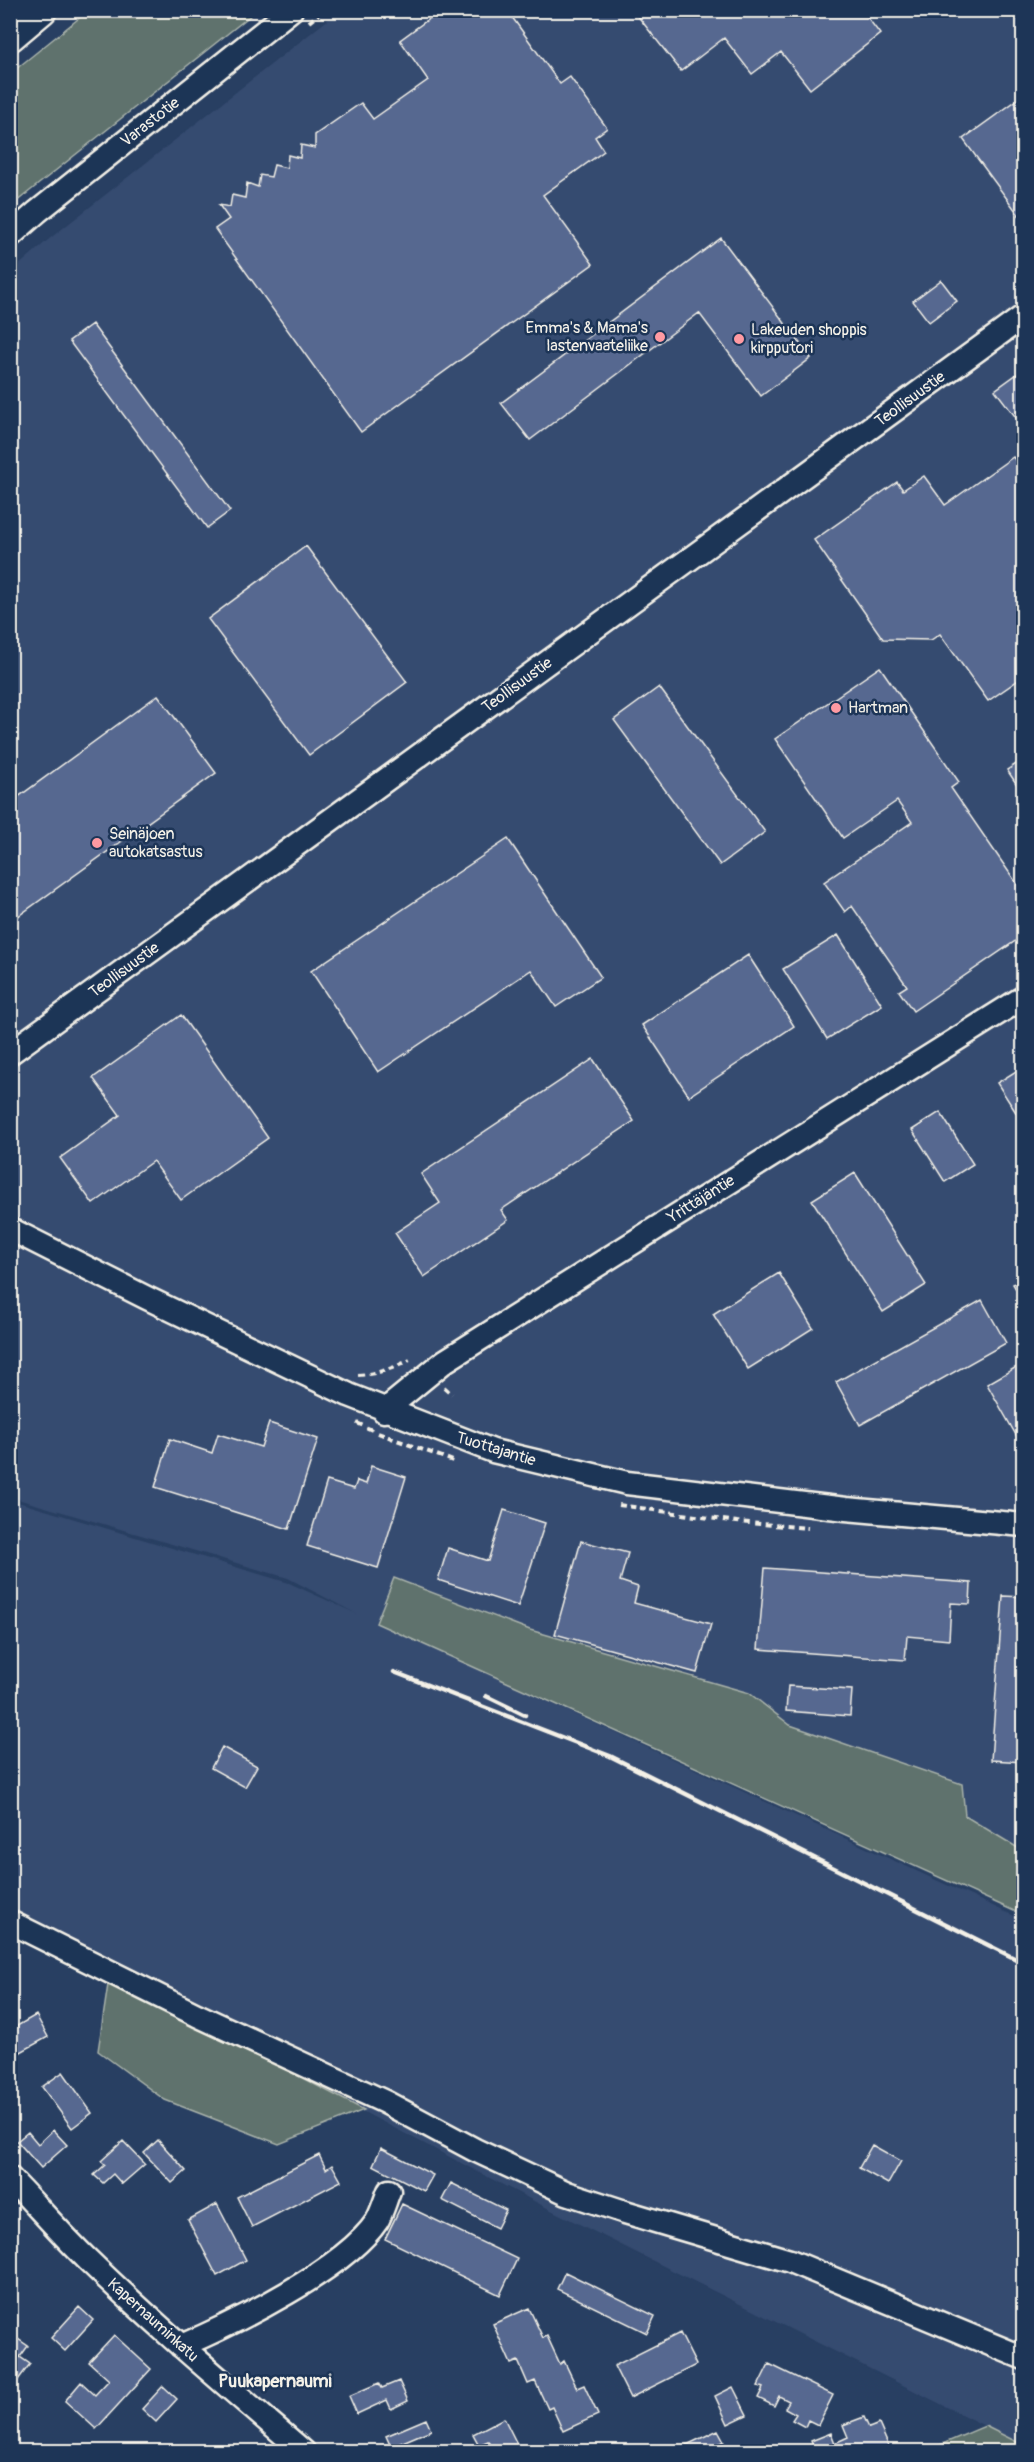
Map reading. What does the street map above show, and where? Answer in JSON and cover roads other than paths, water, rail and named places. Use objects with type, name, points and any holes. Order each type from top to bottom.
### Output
[{"type":"main road","points":[[10,37],[42,10]]},
{"type":"street","name":"Varastotie","points":[[10,236],[291,10]]},
{"type":"street","name":"Teollisuustie","points":[[10,1053],[1023,316]]},
{"type":"street","name":"Yrittäjäntie","points":[[384,1411],[445,1360],[1023,997]]},
{"type":"street","name":"Tuottajantie","points":[[10,1229],[147,1298],[384,1411],[493,1450],[627,1483],[846,1509],[1023,1525]]},
{"type":"street","points":[[10,1922],[197,2015],[385,2102],[475,2150],[567,2193],[790,2260],[1023,2358]]},
{"type":"street","name":"Kapernauminkatu","points":[[10,2178],[88,2260],[181,2346],[304,2451]]},
{"type":"street","points":[[181,2346],[260,2307],[349,2252],[377,2220],[389,2191]]},
{"type":"railway","points":[[394,1672],[610,1756],[1024,1963]]},
{"type":"railway","points":[[486,1696],[525,1715]]},
{"type":"place","name":"Emma's & Mama's lastenvaateliike","points":[[660,337]]},
{"type":"place","name":"Lakeuden shoppis kirpputori","points":[[739,339]]},
{"type":"place","name":"Hartman","points":[[836,708]]},
{"type":"place","name":"Seinäjoen autokatsastus","points":[[97,843]]},
{"type":"district","name":"Puukapernaumi","points":[[275,2381]]}]
